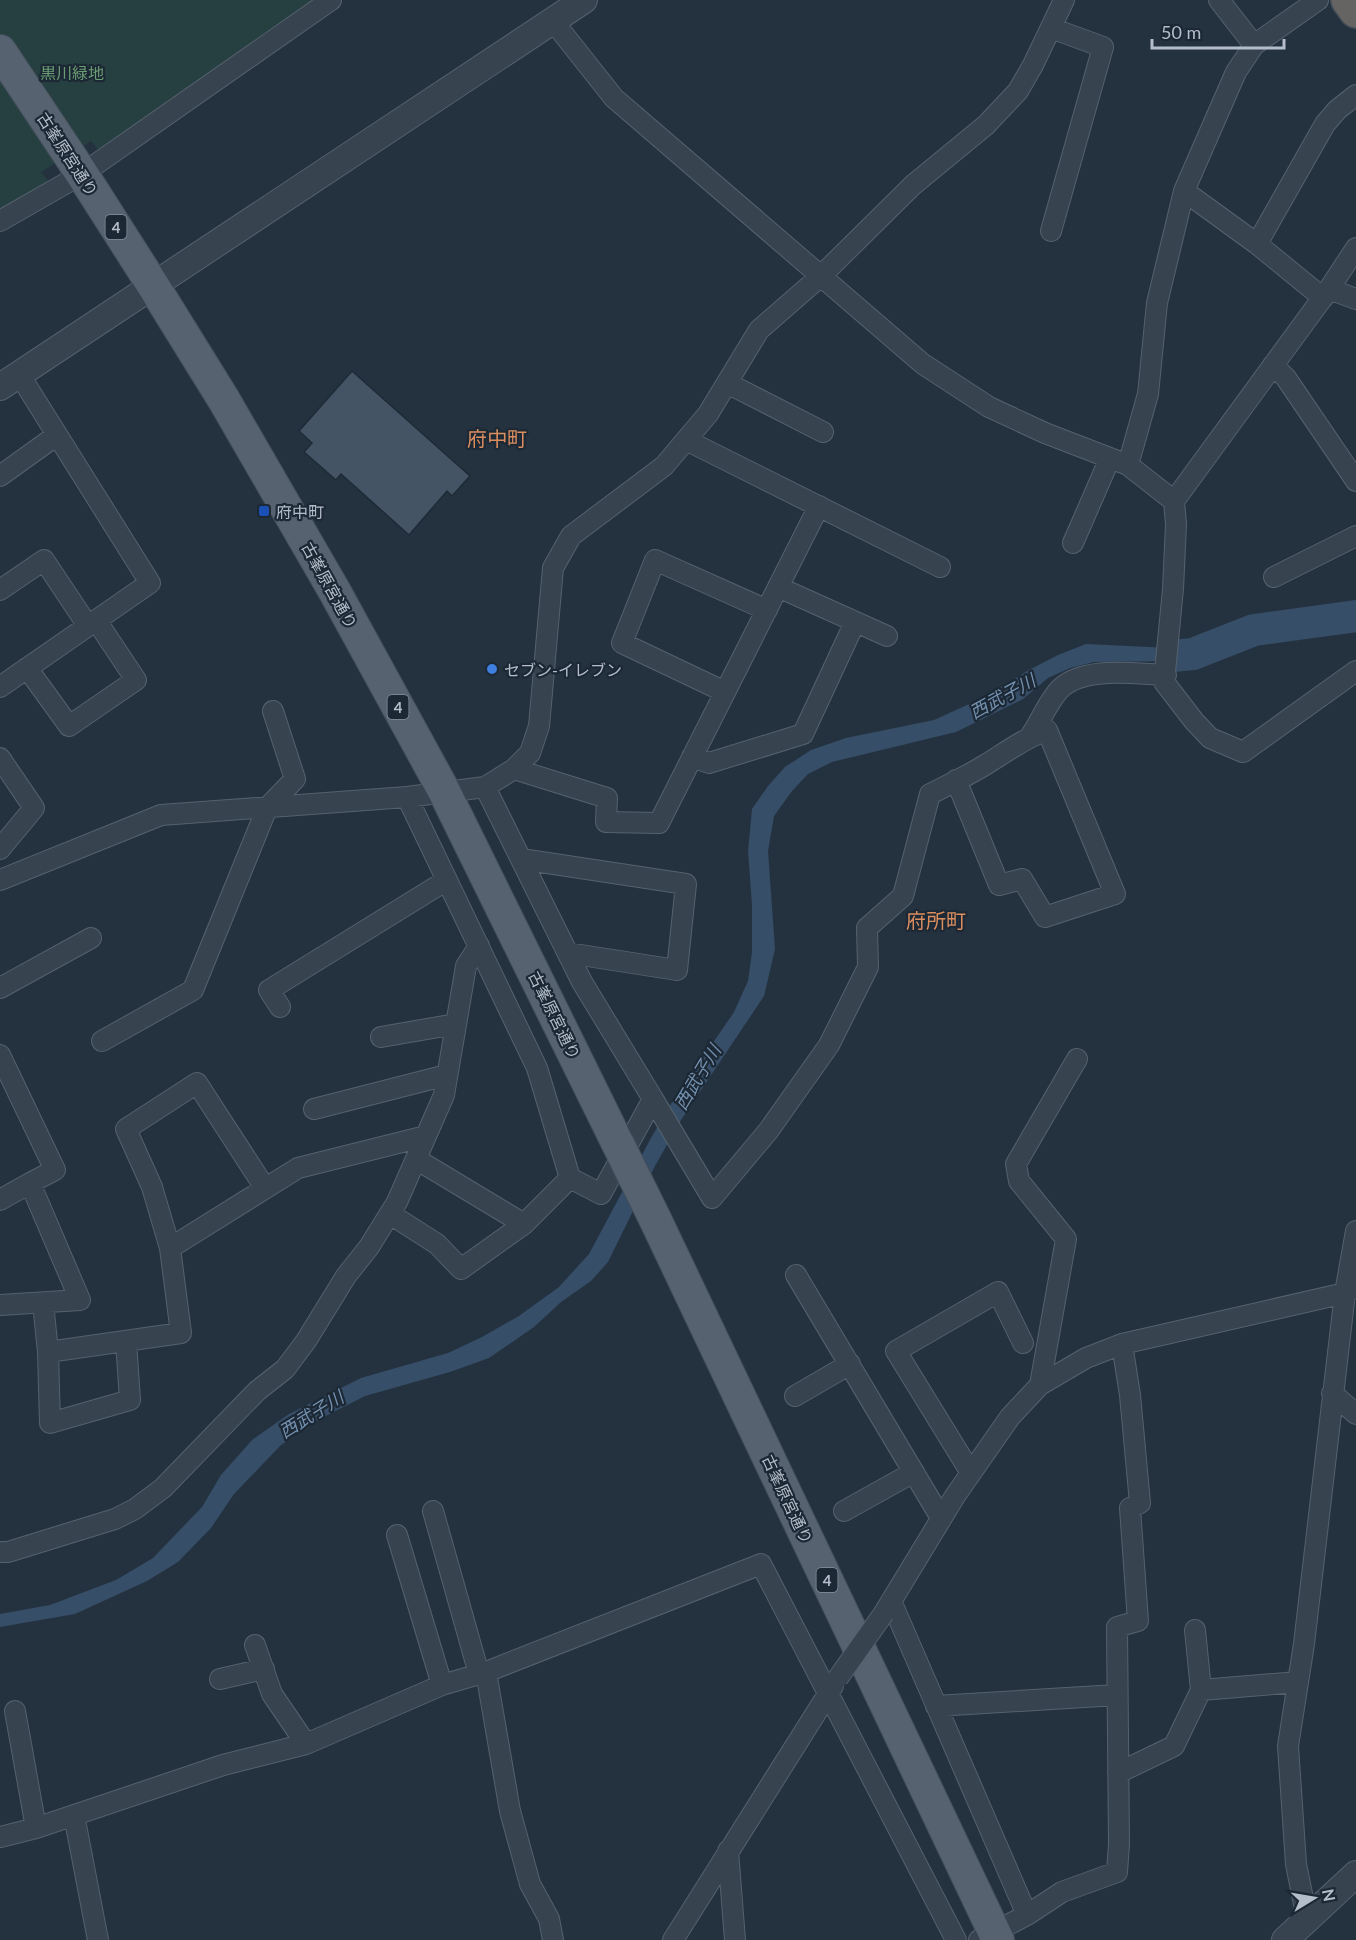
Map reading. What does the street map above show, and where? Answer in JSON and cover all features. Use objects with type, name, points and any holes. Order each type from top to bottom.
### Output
[{"type":"highway","points":[[1348,0],[1356,10]]},
{"type":"main road","name":"古峯原宮通り","points":[[0,51],[80,171],[224,400],[444,791],[656,1221],[991,1937]]},
{"type":"street","points":[[0,221],[80,171],[331,0]]},
{"type":"street","points":[[0,687],[150,583],[57,435],[10,381],[584,0]]},
{"type":"street","points":[[0,880],[161,815],[407,796],[485,787],[514,769],[530,753],[539,726],[553,568],[571,536],[664,466],[708,414],[759,330],[822,275],[913,184],[986,125],[1018,92],[1034,65],[1064,0]]},
{"type":"street","points":[[1219,0],[1254,45]]},
{"type":"street","points":[[1072,543],[1119,461],[1148,394],[1157,303],[1184,191],[1236,72],[1254,45],[1318,0]]},
{"type":"street","points":[[553,21],[614,98],[923,364],[989,406],[1045,433],[1119,461],[1174,501]]},
{"type":"street","points":[[1051,28],[1103,46],[1051,231]]},
{"type":"street","points":[[1257,244],[1325,123],[1356,95]]},
{"type":"street","points":[[1184,191],[1326,294],[1356,299]]},
{"type":"street","points":[[1356,248],[1326,294],[1174,501],[1176,524],[1173,589],[1164,682],[1210,738],[1243,752],[1356,671]]},
{"type":"street","points":[[1273,365],[1286,378],[1356,481]]},
{"type":"street","points":[[727,383],[823,432]]},
{"type":"street","points":[[0,476],[57,435]]},
{"type":"street","points":[[686,440],[940,567]]},
{"type":"street","points":[[514,769],[607,798],[606,822],[660,823],[819,506]]},
{"type":"street","points":[[1274,577],[1356,536]]},
{"type":"street","points":[[0,590],[44,560],[136,680],[69,726],[27,668]]},
{"type":"street","points":[[725,692],[622,643],[655,560],[767,610]]},
{"type":"street","points":[[778,587],[887,636]]},
{"type":"street","points":[[692,758],[710,763],[803,734],[855,622]]},
{"type":"street","points":[[1032,735],[1059,689],[1069,682],[1092,674],[1166,675]]},
{"type":"street","points":[[102,1041],[193,990],[267,808],[295,779],[273,711]]},
{"type":"street","points":[[485,787],[582,982],[712,1198],[769,1130],[829,1045],[868,967],[867,928],[903,896],[930,794],[1032,735],[1047,730],[1115,894],[1046,916],[1022,879],[999,885],[956,780]]},
{"type":"street","points":[[0,758],[33,808],[0,849]]},
{"type":"street","points":[[407,796],[537,1068],[570,1178],[601,1194],[653,1099]]},
{"type":"street","points":[[521,859],[686,884],[677,970],[568,953]]},
{"type":"street","points":[[280,1007],[269,990],[447,880]]},
{"type":"street","points":[[0,988],[91,938]]},
{"type":"street","points":[[0,1552],[8,1552],[116,1519],[135,1509],[163,1488],[257,1391],[285,1369],[306,1341],[346,1276],[369,1247],[397,1202],[444,1095],[466,966],[479,946]]},
{"type":"street","points":[[381,1037],[456,1024]]},
{"type":"street","points":[[0,1055],[56,1170],[0,1200]]},
{"type":"street","points":[[1040,1385],[1066,1239],[1019,1181],[1017,1164],[1077,1059]]},
{"type":"street","points":[[314,1109],[447,1075]]},
{"type":"street","points":[[48,1352],[181,1333],[170,1248],[152,1187],[126,1129],[197,1083],[265,1188]]},
{"type":"street","points":[[170,1248],[298,1168],[426,1136]]},
{"type":"street","points":[[416,1159],[524,1224]]},
{"type":"street","points":[[390,1214],[437,1244],[461,1269],[524,1224],[570,1178]]},
{"type":"street","points":[[0,1305],[80,1300],[30,1183]]},
{"type":"street","points":[[1307,1919],[1296,1864],[1288,1746],[1332,1411],[1332,1393],[1350,1290],[1356,1232]]},
{"type":"street","points":[[796,1275],[941,1518]]},
{"type":"street","points":[[673,1940],[833,1686],[887,1607],[941,1518],[1010,1417],[1040,1385],[1086,1358],[1122,1344],[1350,1290]]},
{"type":"street","points":[[971,1473],[896,1351],[998,1292],[1023,1343]]},
{"type":"street","points":[[43,1303],[48,1352],[50,1423],[130,1400],[126,1341]]},
{"type":"street","points":[[991,1937],[1062,1892],[1117,1872],[1119,1844],[1117,1627],[1138,1621],[1130,1508],[1140,1503],[1130,1395],[1122,1344]]},
{"type":"street","points":[[795,1396],[850,1364]]},
{"type":"street","points":[[1332,1393],[1356,1414]]},
{"type":"street","points":[[844,1511],[914,1472]]},
{"type":"street","points":[[433,1511],[482,1673],[510,1811],[530,1884],[549,1919],[554,1940]]},
{"type":"street","points":[[397,1535],[442,1685]]},
{"type":"street","points":[[0,1837],[36,1828],[223,1765],[306,1744],[442,1685],[482,1673],[761,1564],[833,1686],[956,1940]]},
{"type":"street","points":[[887,1607],[936,1706],[1028,1915]]},
{"type":"street","points":[[1118,1773],[1174,1746],[1201,1690],[1195,1630]]},
{"type":"street","points":[[255,1645],[272,1694],[306,1744]]},
{"type":"street","points":[[220,1679],[264,1669]]},
{"type":"street","points":[[1201,1690],[1298,1682]]},
{"type":"street","points":[[936,1706],[1117,1695]]},
{"type":"street","points":[[15,1711],[36,1828]]},
{"type":"street","points":[[74,1815],[98,1940]]},
{"type":"street","points":[[728,1851],[735,1940]]},
{"type":"street","points":[[1285,1940],[1356,1874]]},
{"type":"green space","name":"黒川緑地","points":[[0,0],[316,0],[100,152],[91,141],[41,172],[50,183],[0,214]]},
{"type":"water","points":[[1356,611],[1356,631],[1252,646],[1181,661],[1094,662],[1070,668],[1048,678],[1023,699],[956,732],[832,762],[808,774],[774,816],[768,851],[775,949],[764,996],[681,1120],[655,1166],[608,1262],[591,1281],[561,1302],[534,1327],[489,1358],[450,1372],[365,1396],[308,1425],[280,1446],[234,1494],[211,1528],[178,1562],[147,1581],[75,1614],[0,1627],[0,1614],[50,1605],[116,1580],[153,1558],[202,1507],[221,1475],[252,1440],[289,1414],[361,1378],[448,1353],[519,1316],[559,1287],[589,1254],[651,1138],[671,1104],[734,1012],[748,981],[752,952],[752,905],[748,851],[752,809],[785,767],[811,750],[846,738],[934,720],[989,695],[1058,655],[1086,644],[1191,649],[1223,644],[1254,630],[1304,628]]},
{"type":"building","points":[[352,371],[470,476],[452,496],[447,491],[409,535],[341,474],[336,480],[304,452],[312,443],[299,431]]},
{"type":"waterway","name":"西武子川","points":[[1173,656],[1193,654],[1254,630],[1356,616]]},
{"type":"place","name":"府中町","points":[[264,511]]},
{"type":"place","name":"セブン-イレブン","points":[[492,669]]},
{"type":"district","name":"府中町","points":[[497,438]]},
{"type":"district","name":"府所町","points":[[936,920]]}]
